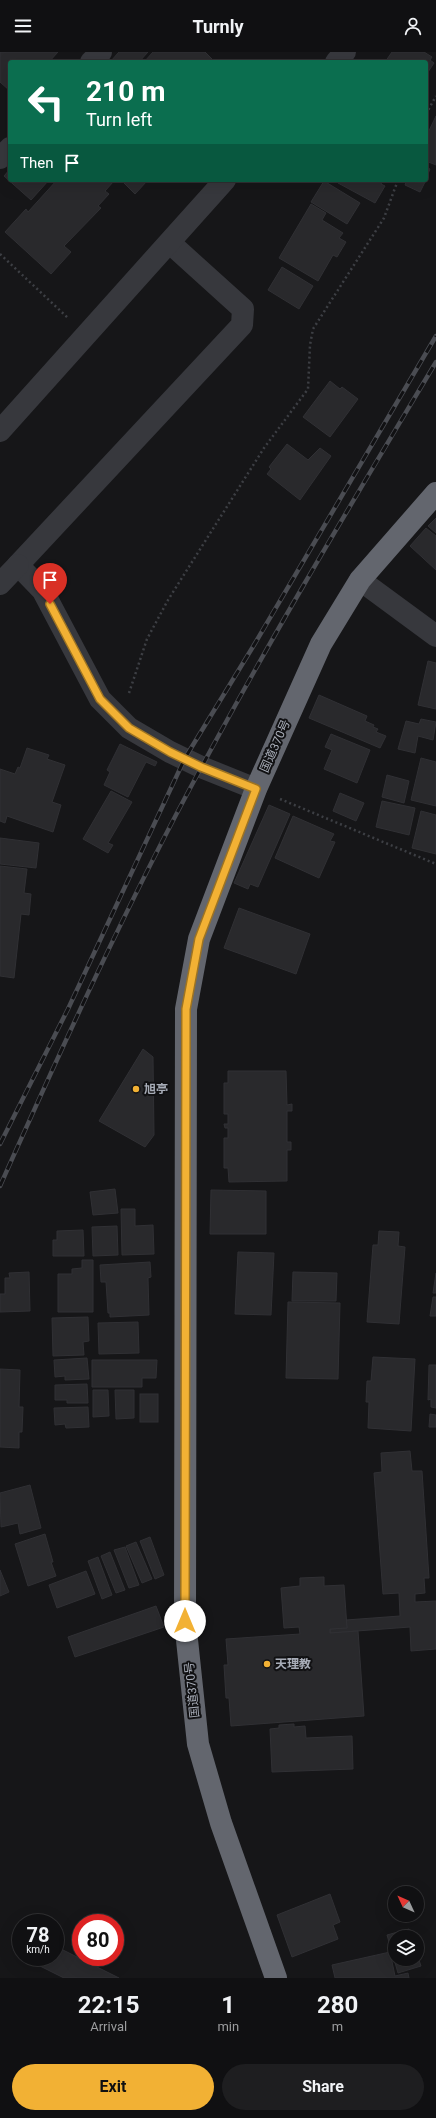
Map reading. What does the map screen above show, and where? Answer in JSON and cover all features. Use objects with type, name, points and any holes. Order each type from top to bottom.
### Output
[{"type":"highway","name":"国道370号","points":[[276,1978],[221,1822],[198,1744],[185,1621],[186,1009],[199,939],[256,789],[321,644],[360,580],[436,493]]},
{"type":"street","points":[[93,60],[101,52]]},
{"type":"street","points":[[338,60],[346,52]]},
{"type":"street","points":[[0,158],[8,150]]},
{"type":"street","points":[[0,431],[223,182]]},
{"type":"street","points":[[0,584],[242,325],[243,309],[170,243]]},
{"type":"street","points":[[18,565],[43,591],[100,699],[129,728],[170,752],[201,767],[256,789]]},
{"type":"street","points":[[360,580],[436,636]]},
{"type":"path","points":[[428,110],[436,96]]},
{"type":"path","points":[[119,718],[147,639],[168,600],[260,455],[308,389],[310,345],[313,329],[384,218],[397,182]]},
{"type":"path","points":[[0,254],[69,318]]},
{"type":"path","points":[[256,789],[436,864]]},
{"type":"building","points":[[0,52],[58,52],[51,60],[8,60],[8,89],[0,82]]},
{"type":"building","points":[[119,52],[148,52],[141,60],[112,60]]},
{"type":"building","points":[[153,52],[205,52],[212,59],[211,60],[146,60]]},
{"type":"building","points":[[392,52],[424,52],[432,57],[430,60],[434,63],[428,72],[428,60],[386,60]]},
{"type":"building","points":[[436,116],[436,165],[428,162],[428,133]]},
{"type":"building","points":[[8,171],[8,180],[4,176]]},
{"type":"building","points":[[11,182],[47,182],[31,200]]},
{"type":"building","points":[[55,182],[113,182],[105,191],[109,194],[98,206],[101,208],[64,246],[71,252],[51,274],[5,232],[26,209],[28,212]]},
{"type":"building","points":[[123,182],[146,182],[135,194]]},
{"type":"building","points":[[323,182],[326,182],[360,203],[347,224],[311,202]]},
{"type":"building","points":[[382,182],[381,184],[385,186],[375,203],[338,183]]},
{"type":"building","points":[[406,182],[425,182],[420,192],[405,185]]},
{"type":"building","points":[[311,204],[326,213],[322,220],[343,233],[339,238],[346,242],[337,257],[333,255],[318,281],[279,258]]},
{"type":"building","points":[[282,267],[313,286],[299,309],[268,290]]},
{"type":"building","points":[[330,381],[340,389],[342,387],[358,399],[330,437],[303,417]]},
{"type":"building","points":[[287,444],[308,460],[320,448],[331,456],[300,500],[267,474],[271,469],[269,467]]},
{"type":"building","points":[[436,518],[436,533],[428,526]]},
{"type":"building","points":[[426,528],[436,536],[436,570],[410,546]]},
{"type":"building","points":[[428,661],[436,663],[436,709],[418,705]]},
{"type":"building","points":[[319,695],[367,716],[365,721],[374,725],[373,727],[378,729],[376,732],[386,736],[380,748],[309,718]]},
{"type":"building","points":[[421,719],[436,722],[433,740],[418,736],[415,753],[398,749],[406,721],[419,724]]},
{"type":"building","points":[[331,734],[370,750],[357,783],[324,769],[332,750],[325,747]]},
{"type":"building","points":[[120,744],[157,762],[155,766],[146,762],[128,797],[104,785],[110,772],[107,770]]},
{"type":"building","points":[[27,748],[49,755],[47,759],[65,765],[52,802],[61,805],[53,832],[7,816],[5,823],[0,821],[0,769],[15,774],[18,767],[20,768]]},
{"type":"building","points":[[421,758],[436,762],[436,806],[411,800]]},
{"type":"building","points":[[387,775],[409,781],[404,803],[382,797]]},
{"type":"building","points":[[111,791],[132,802],[108,843],[113,845],[108,853],[83,839]]},
{"type":"building","points":[[340,793],[364,803],[356,821],[333,811]]},
{"type":"building","points":[[382,801],[415,808],[409,835],[376,827]]},
{"type":"building","points":[[269,805],[290,814],[258,887],[250,884],[248,889],[234,883]]},
{"type":"building","points":[[421,811],[436,815],[436,854],[412,848]]},
{"type":"building","points":[[293,816],[334,834],[330,841],[335,842],[319,878],[275,858]]},
{"type":"building","points":[[0,838],[39,843],[36,868],[0,864]]},
{"type":"building","points":[[0,866],[27,869],[24,893],[31,894],[29,915],[21,914],[14,978],[0,976]]},
{"type":"building","points":[[239,908],[310,934],[296,974],[224,948]]},
{"type":"building","name":"旭亭","points":[[143,1049],[153,1057],[154,1135],[145,1147],[99,1121]]},
{"type":"building","points":[[228,1071],[286,1071],[287,1105],[292,1104],[292,1111],[287,1111],[287,1142],[291,1142],[291,1150],[287,1150],[287,1181],[229,1182],[228,1168],[224,1168],[224,1138],[228,1138],[228,1128],[225,1128],[224,1124],[228,1124],[228,1114],[224,1114],[224,1083],[228,1083]]},
{"type":"building","points":[[115,1189],[118,1213],[93,1215],[90,1192]]},
{"type":"building","points":[[211,1190],[266,1191],[266,1234],[210,1234]]},
{"type":"building","points":[[121,1209],[135,1209],[135,1226],[153,1225],[154,1254],[122,1255]]},
{"type":"building","points":[[117,1226],[118,1255],[93,1256],[92,1227]]},
{"type":"building","points":[[83,1230],[84,1256],[53,1256],[53,1240],[57,1240],[57,1231]]},
{"type":"building","points":[[379,1231],[399,1232],[398,1246],[405,1247],[399,1324],[367,1322],[373,1245],[378,1245]]},
{"type":"building","points":[[238,1252],[274,1253],[271,1315],[235,1314]]},
{"type":"building","points":[[82,1260],[93,1260],[93,1312],[58,1312],[58,1274],[72,1274],[72,1269],[82,1268]]},
{"type":"building","points":[[150,1262],[151,1277],[148,1278],[149,1315],[110,1317],[110,1313],[108,1313],[106,1282],[101,1282],[100,1265]]},
{"type":"building","points":[[29,1272],[30,1311],[0,1312],[0,1294],[5,1294],[5,1278],[10,1278],[9,1273]]},
{"type":"building","points":[[293,1272],[337,1273],[336,1301],[292,1301]]},
{"type":"building","points":[[436,1273],[436,1293],[433,1293]]},
{"type":"building","points":[[433,1297],[436,1297],[436,1316],[430,1316]]},
{"type":"building","points":[[288,1302],[340,1303],[338,1379],[286,1378]]},
{"type":"building","points":[[88,1317],[89,1341],[83,1342],[84,1355],[53,1356],[52,1318]]},
{"type":"building","points":[[138,1322],[139,1353],[99,1354],[98,1323]]},
{"type":"building","points":[[373,1357],[415,1359],[411,1431],[368,1428],[369,1402],[366,1402],[367,1381],[371,1381]]},
{"type":"building","points":[[87,1358],[89,1379],[65,1380],[65,1376],[55,1377],[54,1360]]},
{"type":"building","points":[[92,1360],[157,1360],[156,1378],[142,1378],[142,1387],[92,1387]]},
{"type":"building","points":[[429,1365],[436,1365],[436,1408],[431,1407],[431,1399],[428,1400]]},
{"type":"building","points":[[0,1369],[20,1370],[19,1407],[23,1407],[22,1432],[19,1432],[19,1448],[0,1447]]},
{"type":"building","points":[[87,1384],[88,1403],[67,1403],[67,1400],[55,1400],[55,1385]]},
{"type":"building","points":[[93,1390],[108,1390],[109,1416],[93,1417]]},
{"type":"building","points":[[115,1390],[134,1390],[134,1418],[116,1419]]},
{"type":"building","points":[[140,1394],[158,1394],[158,1422],[140,1422]]},
{"type":"building","points":[[88,1407],[89,1427],[66,1428],[65,1424],[55,1425],[54,1408]]},
{"type":"building","points":[[430,1414],[436,1415],[436,1427],[429,1427]]},
{"type":"building","points":[[410,1451],[412,1471],[422,1471],[429,1578],[424,1578],[425,1593],[415,1594],[415,1602],[436,1601],[436,1649],[411,1651],[410,1627],[330,1633],[330,1629],[347,1628],[346,1620],[400,1616],[399,1593],[383,1594],[374,1473],[382,1472],[381,1453]]},
{"type":"building","points":[[30,1485],[41,1528],[20,1534],[18,1523],[1,1527],[0,1493]]},
{"type":"building","points":[[45,1534],[53,1562],[51,1562],[56,1576],[28,1586],[15,1544]]},
{"type":"building","points":[[150,1537],[164,1575],[155,1579],[140,1541]]},
{"type":"building","points":[[136,1542],[152,1579],[142,1583],[126,1546]]},
{"type":"building","points":[[125,1547],[139,1585],[129,1588],[114,1550]]},
{"type":"building","points":[[110,1552],[125,1590],[116,1593],[101,1556]]},
{"type":"building","points":[[98,1557],[112,1595],[102,1599],[88,1561]]},
{"type":"building","points":[[0,1570],[9,1592],[0,1596]]},
{"type":"building","points":[[86,1571],[95,1594],[57,1608],[49,1585]]},
{"type":"building","points":[[324,1577],[324,1586],[344,1585],[347,1628],[330,1629],[330,1633],[358,1631],[364,1716],[231,1726],[229,1698],[226,1698],[224,1665],[228,1665],[226,1639],[300,1634],[299,1627],[284,1628],[281,1588],[300,1586],[300,1578]]},
{"type":"building","points":[[156,1606],[164,1627],[75,1657],[68,1637]]},
{"type":"building","points":[[294,1724],[294,1727],[305,1726],[306,1738],[352,1736],[353,1769],[272,1772],[270,1729],[279,1728],[279,1725]]},
{"type":"building","points":[[330,1894],[340,1922],[333,1925],[338,1939],[292,1957],[277,1915]]},
{"type":"building","points":[[64,1950],[72,1954],[72,1966],[95,1966],[119,1978],[64,1978],[40,1966],[64,1966]]},
{"type":"building","points":[[388,1952],[388,1966],[393,1966],[395,1976],[408,1973],[409,1978],[335,1978],[332,1965]]},
{"type":"building","points":[[396,1966],[421,1966],[398,1973]]},
{"type":"railway","points":[[0,1144],[68,1009],[185,758],[254,645],[436,336]]},
{"type":"railway","points":[[0,1186],[96,975],[174,819],[229,716],[287,614],[436,362]]},
{"type":"place","name":"旭亭","points":[[136,1089]]},
{"type":"place","name":"天理教","points":[[267,1664]]},
{"type":"route","points":[[50,604],[100,699],[129,728],[170,752],[201,767],[256,789],[199,939],[186,1009],[185,1621]]}]
